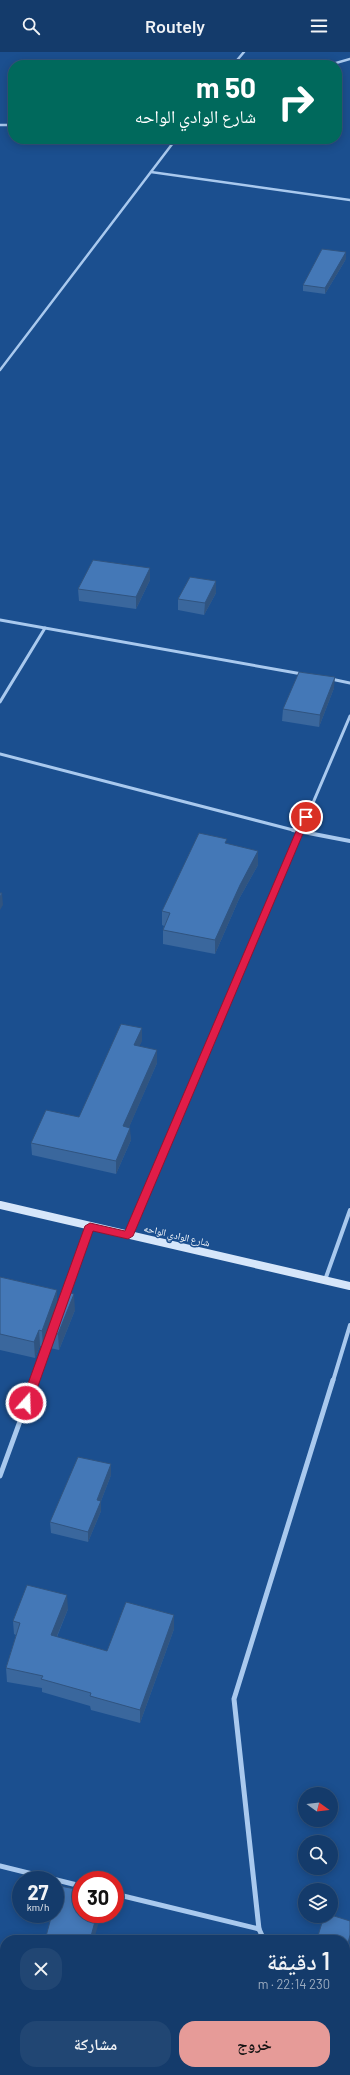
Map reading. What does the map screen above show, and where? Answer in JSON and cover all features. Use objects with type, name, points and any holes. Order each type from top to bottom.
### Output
[{"type":"main road","name":"شارع الوادي الواحه","points":[[0,1205],[128,1236],[350,1286]]},
{"type":"street","points":[[237,60],[244,52]]},
{"type":"street","points":[[0,370],[172,144]]},
{"type":"street","points":[[151,172],[350,200]]},
{"type":"street","points":[[0,620],[311,676]]},
{"type":"street","points":[[0,702],[45,628]]},
{"type":"street","points":[[326,679],[350,683]]},
{"type":"street","points":[[128,1236],[299,832],[350,716]]},
{"type":"street","points":[[0,754],[299,832],[350,841]]},
{"type":"street","points":[[325,1280],[350,1210]]},
{"type":"street","points":[[64,1300],[90,1226]]},
{"type":"street","points":[[262,1935],[259,1929],[234,1699],[350,1325]]},
{"type":"street","points":[[0,1476],[53,1329]]},
{"type":"street","points":[[0,1866],[72,1884]]},
{"type":"street","points":[[124,1896],[259,1929]]},
{"type":"building","points":[[322,249],[346,252],[325,288],[303,285]]},
{"type":"building","points":[[93,560],[150,568],[136,597],[78,589]]},
{"type":"building","points":[[190,577],[216,581],[205,603],[178,599]]},
{"type":"building","points":[[299,672],[335,677],[320,715],[283,709]]},
{"type":"building","points":[[199,833],[227,839],[225,843],[258,851],[240,885],[215,940],[163,930],[170,913],[162,911]]},
{"type":"building","points":[[121,1024],[142,1028],[134,1045],[157,1050],[123,1126],[130,1128],[116,1161],[31,1143],[46,1110],[79,1117]]},
{"type":"building","points":[[0,1277],[57,1290],[42,1331],[39,1330],[34,1342],[0,1334]]},
{"type":"building","points":[[64,1291],[74,1294],[58,1334],[49,1332]]},
{"type":"building","points":[[78,1457],[111,1464],[97,1500],[101,1501],[88,1532],[50,1522]]},
{"type":"building","points":[[27,1585],[67,1595],[51,1635],[107,1651],[126,1602],[174,1615],[140,1710],[90,1696],[91,1693],[41,1679],[43,1676],[6,1668],[20,1623],[13,1621]]},
{"type":"building","points":[[64,1887],[72,1888],[72,1923],[95,1923],[91,1935],[46,1935],[50,1923],[64,1923]]},
{"type":"building","points":[[338,1917],[350,1921],[350,1935],[318,1935],[322,1923],[338,1923]]},
{"type":"route","points":[[26,1403],[90,1226],[128,1236],[306,817]]}]
